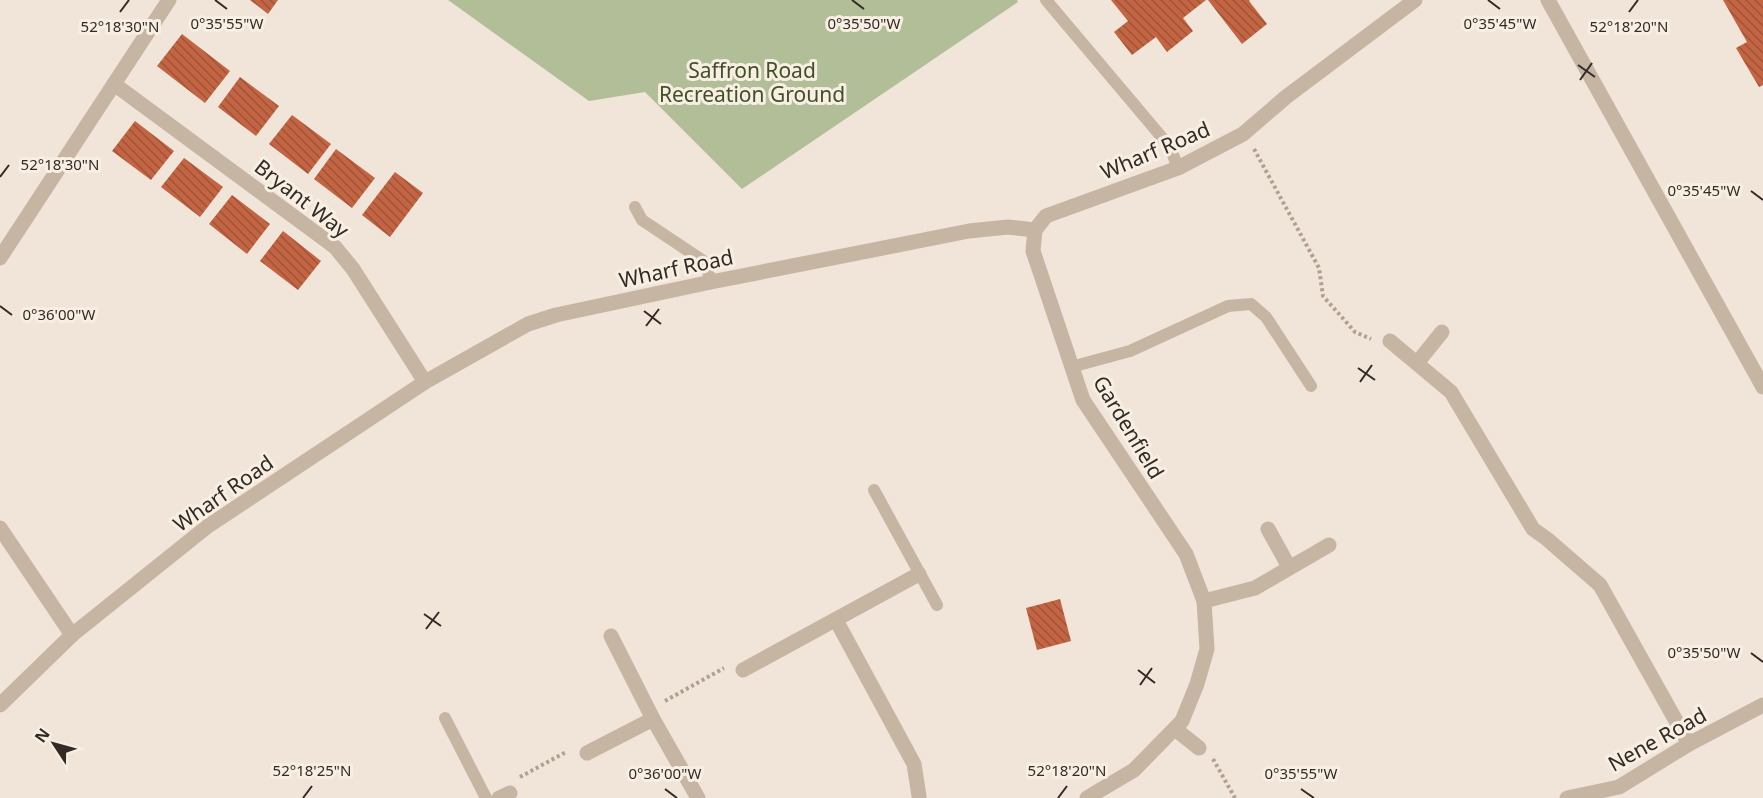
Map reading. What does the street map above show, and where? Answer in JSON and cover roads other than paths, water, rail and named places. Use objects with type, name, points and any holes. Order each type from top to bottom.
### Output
[{"type":"street","points":[[0,258],[169,0]]},
{"type":"street","name":"Wharf Road","points":[[0,705],[72,635],[208,526],[425,382],[528,324],[556,315],[711,282],[969,231],[1008,227],[1035,230],[1046,216],[1178,168],[1243,134],[1286,98],[1415,0]]},
{"type":"street","points":[[1548,0],[1763,387]]},
{"type":"street","name":"Bryant Way","points":[[114,84],[334,247],[353,269],[425,382]]},
{"type":"street","name":"Gardenfield","points":[[1035,230],[1033,251],[1083,400],[1186,555],[1204,601],[1207,649],[1182,721],[1134,770],[1087,798]]},
{"type":"street","points":[[1417,363],[1442,332]]},
{"type":"street","points":[[1390,341],[1451,392],[1533,529],[1600,585],[1689,744]]},
{"type":"street","points":[[0,528],[72,635]]},
{"type":"street","points":[[1269,529],[1289,567]]},
{"type":"street","points":[[1204,601],[1255,588],[1329,545]]},
{"type":"street","points":[[743,670],[919,574]]},
{"type":"street","points":[[836,620],[914,764],[921,797]]},
{"type":"street","points":[[611,636],[653,719],[698,798]]},
{"type":"street","name":"Nene Road","points":[[1567,798],[1618,787],[1689,744],[1763,705]]},
{"type":"street","points":[[587,753],[653,719]]},
{"type":"street","points":[[1175,729],[1199,748]]},
{"type":"lane","points":[[1046,0],[1170,147],[1178,168]]},
{"type":"lane","points":[[635,207],[642,220],[705,262],[711,282]]},
{"type":"lane","points":[[1071,367],[1130,351],[1228,306],[1251,304],[1266,317],[1311,386]]},
{"type":"lane","points":[[874,490],[937,605]]},
{"type":"lane","points":[[445,718],[486,798]]},
{"type":"park label","name":"Saffron Road Recreation Ground","points":[[752,82]]}]
